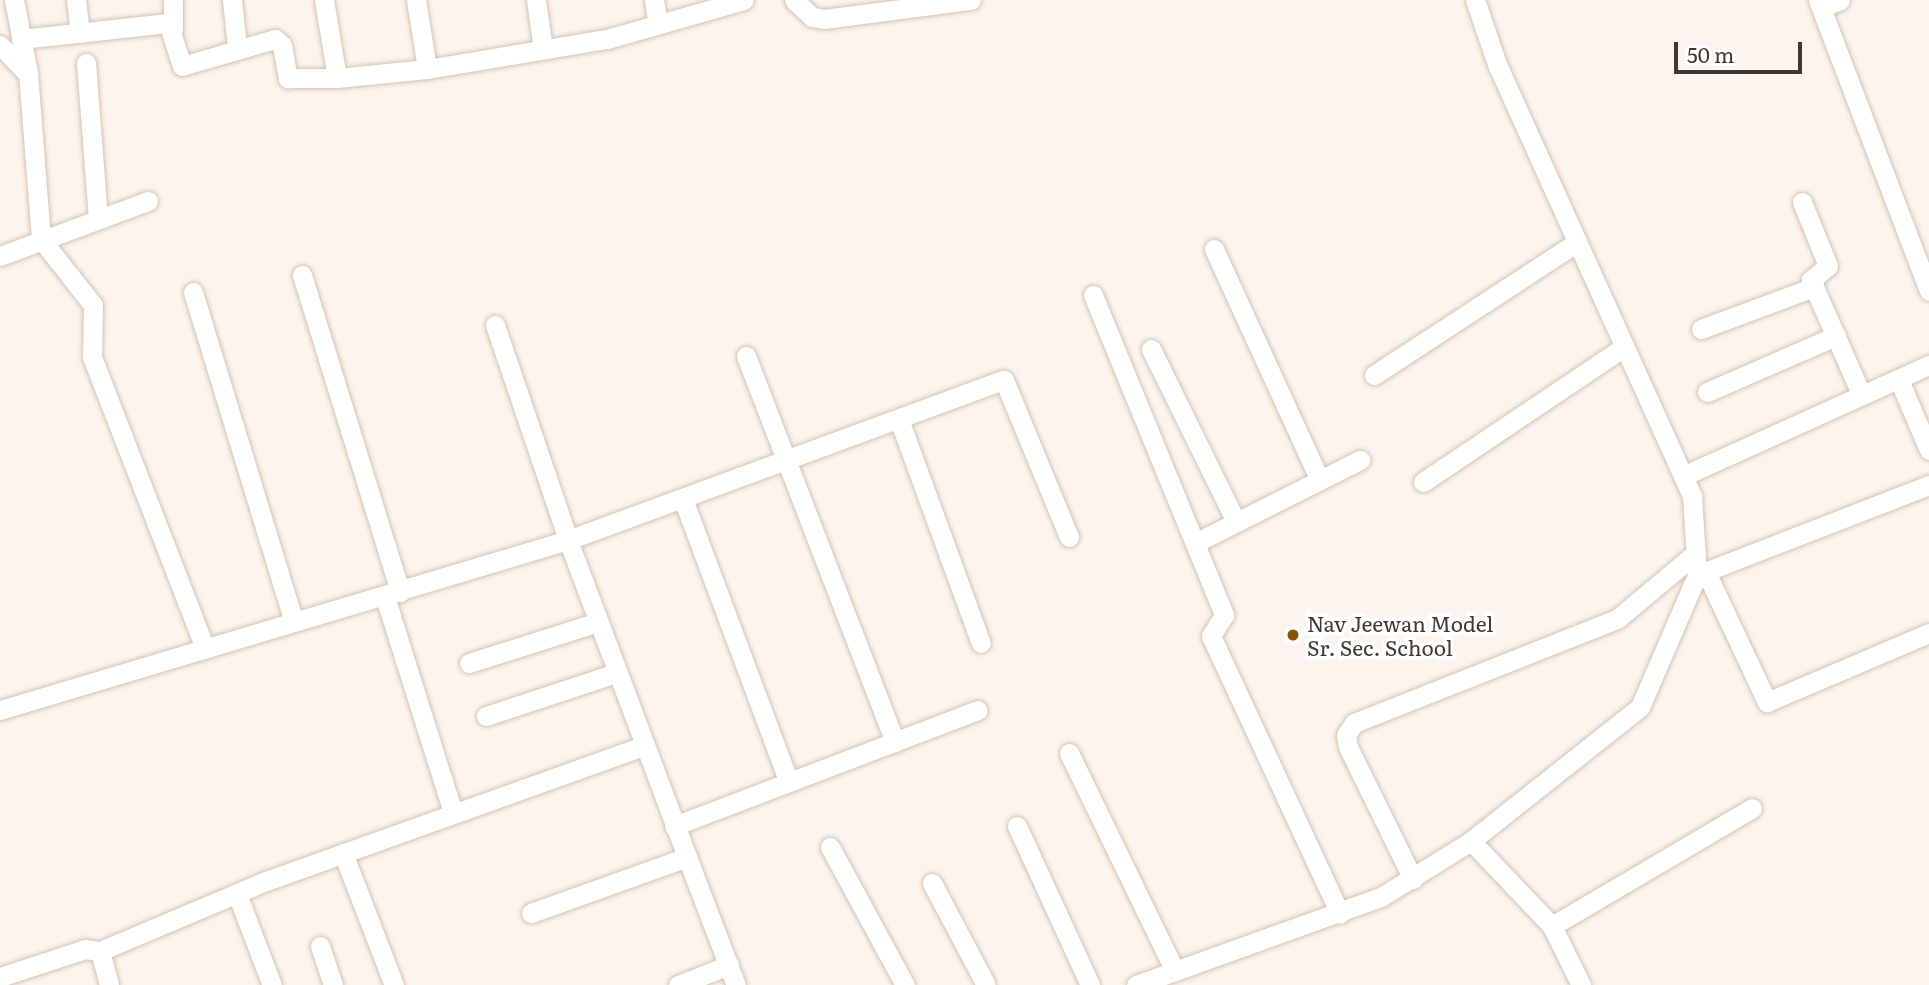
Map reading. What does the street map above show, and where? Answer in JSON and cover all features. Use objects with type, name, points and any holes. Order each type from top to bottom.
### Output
[{"type":"street","points":[[15,0],[28,74],[41,239],[93,305],[92,357],[205,649]]},
{"type":"street","points":[[76,0],[80,33]]},
{"type":"street","points":[[173,0],[173,29],[182,66],[237,47],[275,39],[282,45],[288,78],[337,78],[427,69],[658,25],[744,0]]},
{"type":"street","points":[[232,0],[237,47]]},
{"type":"street","points":[[324,0],[337,78]]},
{"type":"street","points":[[416,0],[427,69]]},
{"type":"street","points":[[536,0],[543,49]]},
{"type":"street","points":[[653,0],[658,25]]},
{"type":"street","points":[[795,0],[812,17],[824,19],[971,0]]},
{"type":"street","points":[[1475,0],[1498,67],[1692,496],[1696,552],[1701,573],[1767,702],[1929,633]]},
{"type":"street","points":[[1827,2],[1841,67],[1883,163],[1929,290]]},
{"type":"street","points":[[21,39],[168,23],[173,29]]},
{"type":"street","points":[[0,45],[28,74]]},
{"type":"street","points":[[86,63],[98,218]]},
{"type":"street","points":[[0,256],[148,201]]},
{"type":"street","points":[[1802,202],[1828,265],[1811,280],[1861,394]]},
{"type":"street","points":[[1374,375],[1577,242]]},
{"type":"street","points":[[1214,249],[1320,480]]},
{"type":"street","points":[[302,275],[453,813]]},
{"type":"street","points":[[1701,329],[1814,287]]},
{"type":"street","points":[[193,292],[294,622]]},
{"type":"street","points":[[1093,295],[1224,615],[1211,636],[1340,914]]},
{"type":"street","points":[[495,325],[616,673],[736,985]]},
{"type":"street","points":[[1707,392],[1836,336]]},
{"type":"street","points":[[1423,482],[1624,347]]},
{"type":"street","points":[[1152,349],[1236,522]]},
{"type":"street","points":[[746,356],[895,742]]},
{"type":"street","points":[[1683,476],[1929,365]]},
{"type":"street","points":[[0,710],[393,595],[568,540],[900,422],[1004,380],[1069,537]]},
{"type":"street","points":[[1899,380],[1929,450]]},
{"type":"street","points":[[900,422],[981,643]]},
{"type":"street","points":[[1195,543],[1360,460]]},
{"type":"street","points":[[1136,985],[1340,914],[1413,879],[1471,841],[1640,706],[1701,573],[1929,485]]},
{"type":"street","points":[[683,499],[789,782]]},
{"type":"street","points":[[1413,879],[1348,747],[1346,735],[1354,723],[1617,619],[1662,586],[1696,552]]},
{"type":"street","points":[[469,663],[598,622]]},
{"type":"street","points":[[485,716],[616,673]]},
{"type":"street","points":[[674,825],[978,710]]},
{"type":"street","points":[[0,977],[85,949],[100,951],[342,853],[643,746]]},
{"type":"street","points":[[1069,753],[1175,971]]},
{"type":"street","points":[[1552,926],[1752,808]]},
{"type":"street","points":[[1017,826],[1090,985]]},
{"type":"street","points":[[1471,841],[1552,926],[1581,985]]},
{"type":"street","points":[[830,847],[905,985]]},
{"type":"street","points":[[342,853],[394,985]]},
{"type":"street","points":[[531,913],[687,857]]},
{"type":"street","points":[[932,883],[985,985]]},
{"type":"street","points":[[237,894],[271,985]]},
{"type":"street","points":[[320,946],[333,985]]},
{"type":"street","points":[[100,951],[108,985]]},
{"type":"street","points":[[678,985],[729,965]]},
{"type":"place","name":"Nav Jeewan Model Sr. Sec. School","points":[[1293,635]]}]
